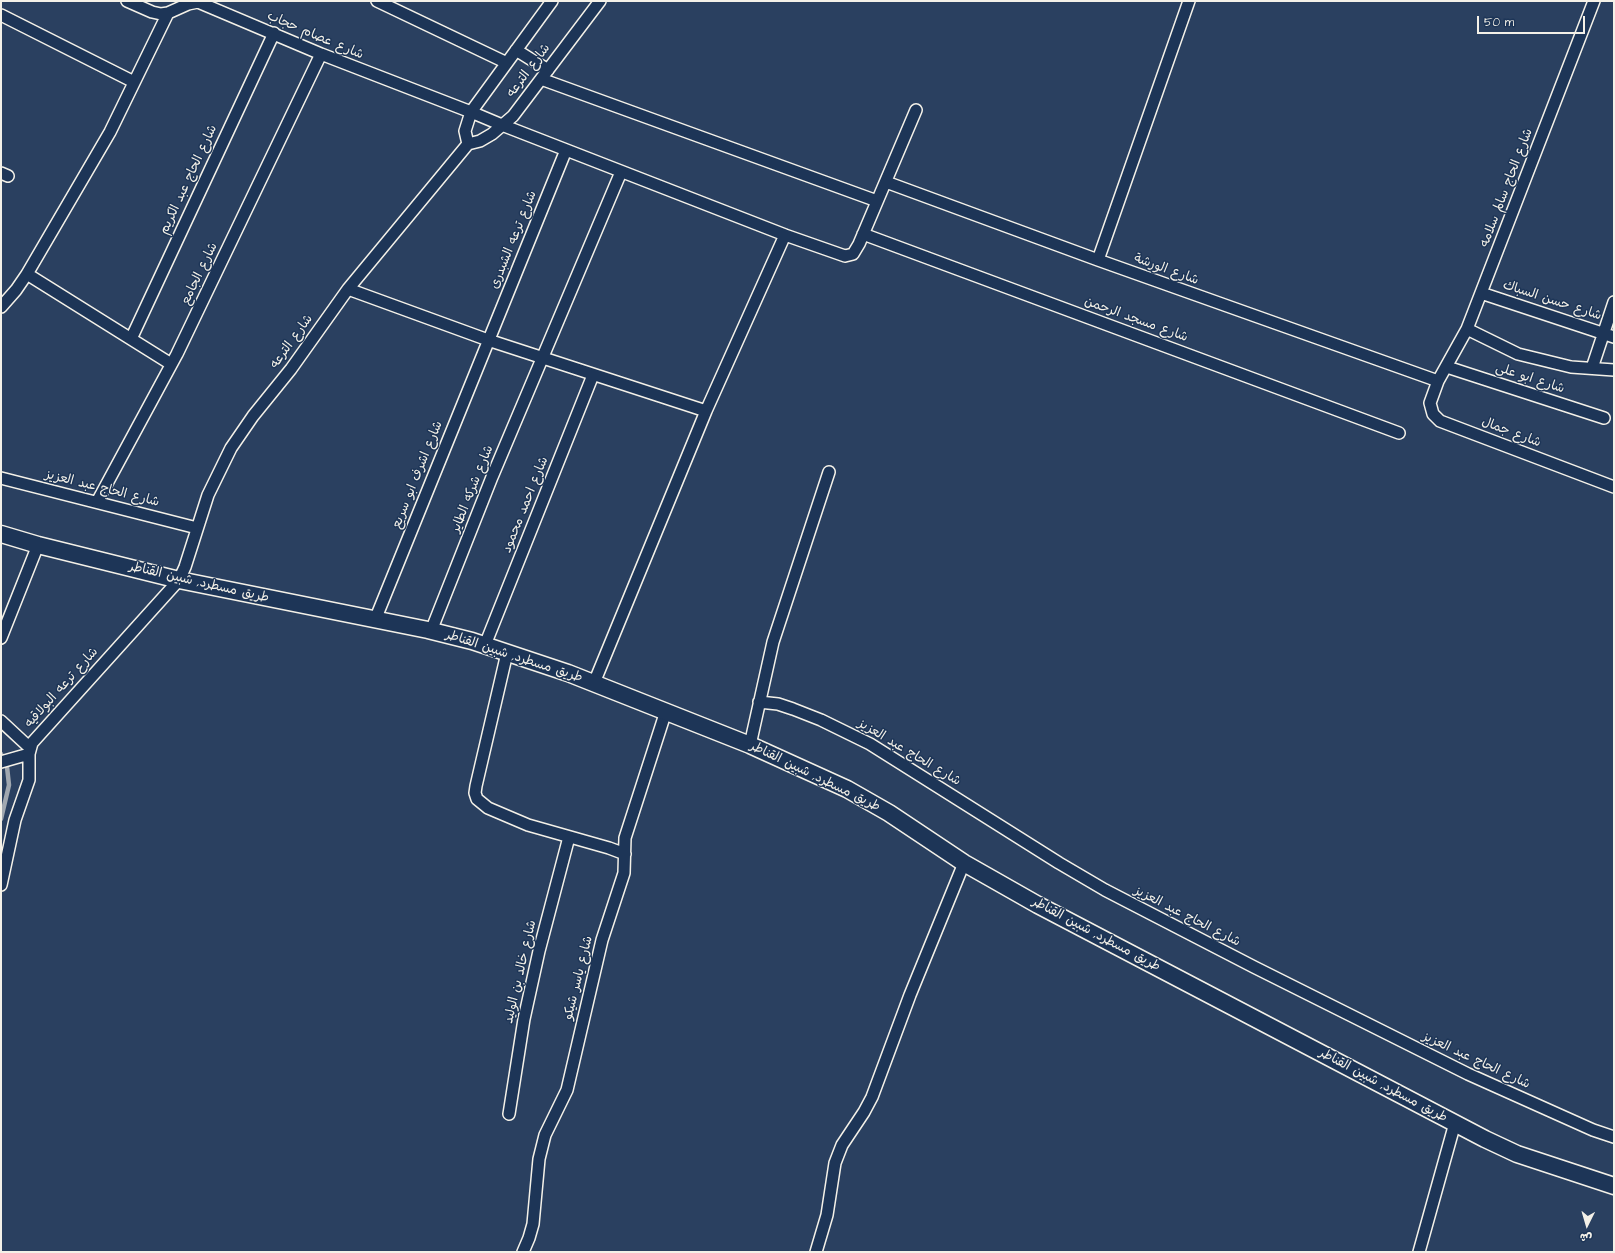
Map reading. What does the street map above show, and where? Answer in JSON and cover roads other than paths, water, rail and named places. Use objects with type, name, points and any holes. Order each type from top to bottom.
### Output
[{"type":"main road","name":"طريق مسطرد, شبين القناطر","points":[[1,534],[38,545],[182,573],[374,620],[431,631],[485,645],[594,683],[666,711],[751,740],[847,789],[889,813],[964,863],[1038,905],[1455,1123],[1516,1154],[1614,1186]]},
{"type":"street","points":[[127,1],[152,12],[161,14],[168,13]]},
{"type":"street","points":[[376,1],[506,63]]},
{"type":"street","name":"شارع الترعه","points":[[468,144],[465,131],[471,112],[552,1]]},
{"type":"street","name":"شارع الترعه","points":[[182,573],[208,495],[231,448],[253,416],[291,369],[348,289],[468,144],[480,141],[492,134],[513,116],[600,1]]},
{"type":"street","points":[[1098,260],[1189,1]]},
{"type":"street","name":"شارع الحاج سالم سلامه","points":[[1438,381],[1467,329],[1594,1]]},
{"type":"street","name":"شارع عصام حجاب","points":[[168,13],[188,4],[198,2],[321,54],[621,172],[785,235],[845,256],[853,254],[863,234],[916,110]]},
{"type":"street","points":[[1,307],[16,290],[27,274],[110,132],[168,13]]},
{"type":"street","points":[[1,15],[134,82]]},
{"type":"street","name":"شارع الحاج عبد الكريم","points":[[131,339],[274,33]]},
{"type":"street","points":[[516,50],[544,74],[877,201]]},
{"type":"street","name":"شارع الجامع","points":[[97,502],[171,364],[321,54]]},
{"type":"street","name":"شارع ترعه الشبدرى","points":[[488,340],[566,150]]},
{"type":"street","name":"شارع شركه الطاير","points":[[431,631],[492,477],[621,172]]},
{"type":"street","name":"شارع الورشة","points":[[886,182],[1098,260],[1438,381]]},
{"type":"street","name":"شارع مسجد الرحمن","points":[[863,234],[1399,433]]},
{"type":"street","points":[[594,683],[706,411],[785,235]]},
{"type":"street","points":[[27,274],[171,364]]},
{"type":"street","points":[[348,289],[488,340],[706,411]]},
{"type":"street","name":"شارع حسن السباك","points":[[1481,293],[1609,335]]},
{"type":"street","points":[[1592,368],[1609,335],[1614,302]]},
{"type":"street","points":[[1467,329],[1518,354],[1571,367],[1614,370]]},
{"type":"street","name":"شارع اشرف ابو سريع","points":[[374,620],[488,340]]},
{"type":"street","name":"شارع ابو على","points":[[1447,366],[1604,418]]},
{"type":"street","name":"شارع احمد محمود","points":[[485,645],[594,375]]},
{"type":"street","name":"شارع جمال","points":[[1438,381],[1430,403],[1433,414],[1440,421],[1614,487]]},
{"type":"street","points":[[751,740],[773,642],[829,472]]},
{"type":"street","name":"شارع الحاج عبد العزيز","points":[[1,478],[197,528]]},
{"type":"street","points":[[1,638],[38,545]]},
{"type":"street","name":"شارع ترعه البولاقيه","points":[[26,753],[37,736],[182,573]]},
{"type":"street","points":[[507,653],[476,786],[477,799],[488,808],[528,825],[625,854]]},
{"type":"street","name":"شارع الحاج عبد العزيز","points":[[758,707],[778,704],[821,720],[870,744],[1059,863],[1105,890],[1254,967],[1468,1074],[1593,1130],[1614,1137]]},
{"type":"street","name":"شارع ياسر شيكو","points":[[523,1252],[529,1238],[532,1224],[540,1160],[545,1135],[567,1090],[602,940],[624,873],[625,838],[666,711]]},
{"type":"street","points":[[1,721],[26,753],[29,780],[15,820],[1,886]]},
{"type":"street","points":[[1,762],[26,753]]},
{"type":"street","name":"شارع خالد بن الوليد","points":[[509,1114],[524,1019],[538,951],[569,837]]},
{"type":"street","points":[[816,1252],[827,1215],[835,1163],[842,1145],[872,1097],[910,995],[964,863]]},
{"type":"street","points":[[1419,1252],[1455,1123]]},
{"type":"waterway","points":[[1,754],[7,767],[9,785],[1,819]]}]
